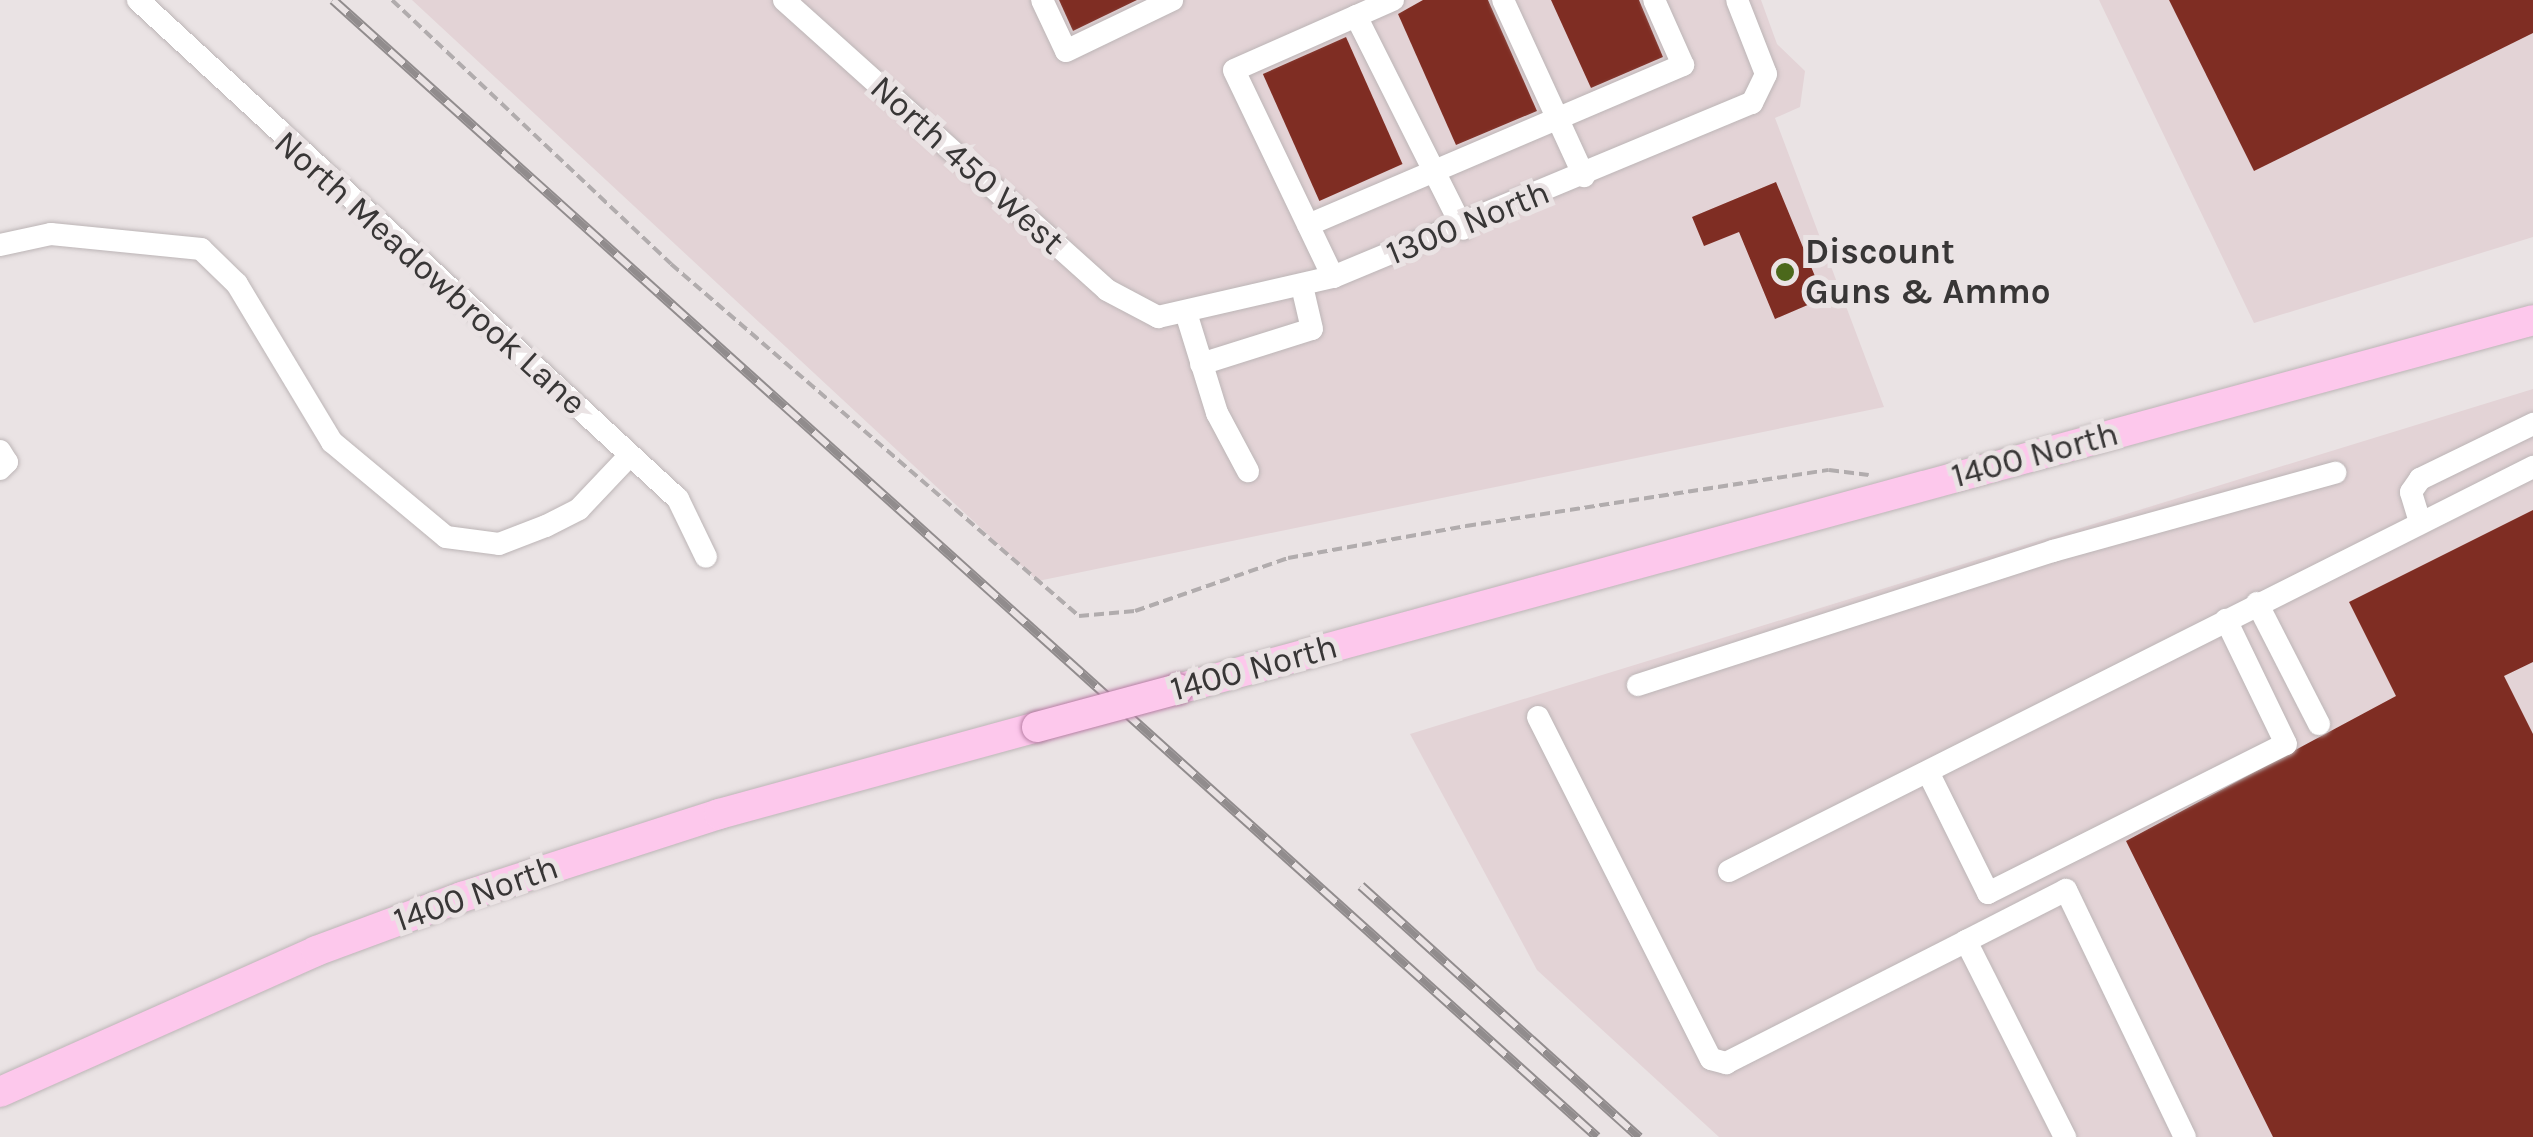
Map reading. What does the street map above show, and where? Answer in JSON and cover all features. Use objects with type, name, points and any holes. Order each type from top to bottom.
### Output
[{"type":"main road","name":"1400 North","points":[[0,1092],[316,951],[462,898],[719,814],[2533,320]]},
{"type":"street","name":"North Meadowbrook Lane","points":[[138,0],[678,498],[706,557]]},
{"type":"street","points":[[1042,0],[1066,50],[1172,0]]},
{"type":"street","points":[[1333,276],[1234,70],[1393,0]]},
{"type":"street","points":[[1504,0],[1555,120],[1584,176]]},
{"type":"street","points":[[1308,225],[1683,64],[1654,0]]},
{"type":"street","name":"1300 North","points":[[1158,317],[1187,316],[1333,276],[1463,229],[1736,110],[1762,90],[1764,60],[1737,0]]},
{"type":"street","name":"North 450 West","points":[[798,3],[1107,290],[1158,317]]},
{"type":"street","points":[[1356,16],[1431,172],[1463,229]]},
{"type":"street","points":[[0,245],[51,234],[201,249],[237,284],[332,442],[418,520],[474,544],[499,544],[579,509],[630,454]]},
{"type":"street","points":[[1201,364],[1312,329],[1302,286]]},
{"type":"street","points":[[1187,316],[1201,364],[1248,471]]},
{"type":"street","points":[[2420,522],[2411,492],[2420,479],[2533,424]]},
{"type":"street","points":[[1730,871],[2533,467]]},
{"type":"street","points":[[1638,684],[2224,499],[2335,474]]},
{"type":"street","points":[[2256,604],[2319,724]]},
{"type":"street","points":[[1928,772],[1988,893],[2286,744],[2226,620]]},
{"type":"street","points":[[1538,717],[1711,1059],[1726,1063],[2066,890],[2185,1137]]},
{"type":"street","points":[[1966,941],[2065,1137]]},
{"type":"path","points":[[392,0],[671,264],[1079,616],[1135,611],[1288,558],[1466,526],[1830,470],[1882,476]]},
{"type":"shaded area","points":[[412,0],[1761,0],[1777,44],[1805,71],[1800,107],[1775,118],[1884,407],[1038,581]]},
{"type":"shaded area","points":[[2099,0],[2533,0],[2533,237],[2254,323]]},
{"type":"shaded area","points":[[2533,389],[2533,1137],[1719,1137],[1537,970],[1410,734]]},
{"type":"building","points":[[1059,0],[1137,0],[1073,31]]},
{"type":"building","points":[[1423,0],[1488,0],[1537,111],[1456,145],[1398,14]]},
{"type":"building","points":[[1551,0],[1639,0],[1663,57],[1591,88]]},
{"type":"building","points":[[2169,0],[2533,0],[2533,33],[2254,171]]},
{"type":"building","points":[[1346,37],[1403,164],[1319,201],[1263,74]]},
{"type":"building","name":"Discount Guns & Ammo","points":[[1776,182],[1824,298],[1775,319],[1739,232],[1704,246],[1692,217]]},
{"type":"building","points":[[2533,510],[2533,662],[2504,676],[2533,734],[2533,1137],[2273,1137],[2126,841],[2396,696],[2349,602]]},
{"type":"railway","points":[[333,0],[1597,1137]]},
{"type":"railway","points":[[1361,886],[1639,1137]]},
{"type":"place","name":"Discount Guns & Ammo","points":[[1785,272]]}]
